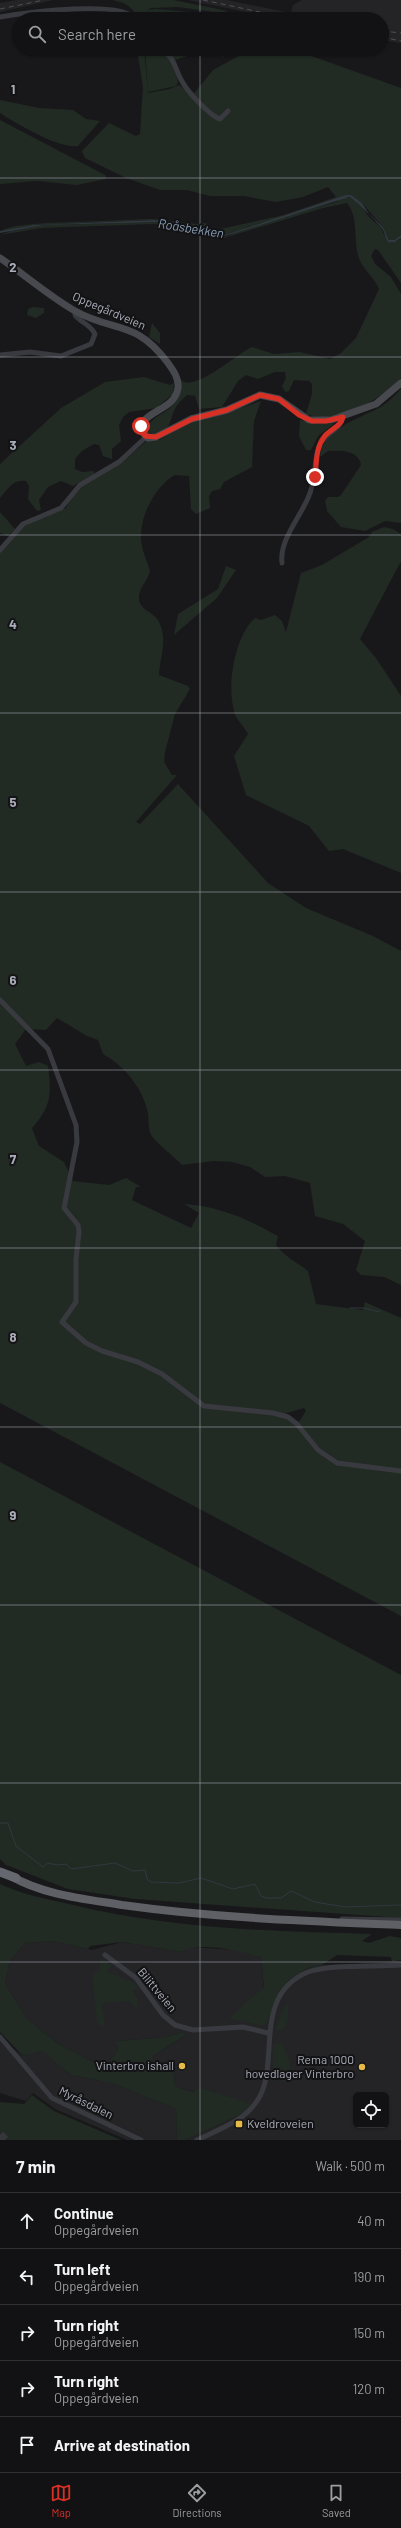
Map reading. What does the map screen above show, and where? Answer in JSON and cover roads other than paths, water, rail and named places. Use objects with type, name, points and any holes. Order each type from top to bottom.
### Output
[{"type":"highway","points":[[0,1870],[16,1878],[85,1899],[158,1910],[230,1917],[401,1926]]},
{"type":"highway","points":[[0,1875],[32,1888],[68,1898],[161,1913],[230,1920],[401,1926]]},
{"type":"main road","name":"Oppegårdveien","points":[[0,258],[76,311],[141,336],[158,351],[174,372],[178,385],[176,395],[166,406],[144,421],[141,431],[146,437]]},
{"type":"main road","points":[[146,437],[156,437],[192,419],[227,410],[260,395],[279,399],[299,415],[312,421],[326,421],[343,417],[380,401],[401,383]]},
{"type":"street","points":[[24,12],[73,2]]},
{"type":"street","points":[[126,6],[131,12]]},
{"type":"street","points":[[0,17],[12,15]]},
{"type":"street","points":[[169,56],[174,61],[186,88],[209,112],[220,119],[228,111]]},
{"type":"street","points":[[0,355],[30,352],[61,356],[91,344],[95,334],[92,328],[77,318],[75,315],[76,311]]},
{"type":"street","points":[[282,562],[283,548],[313,485],[318,448],[324,437],[341,423],[343,417]]},
{"type":"street","points":[[0,550],[23,524],[61,508],[80,485],[119,462],[146,437]]},
{"type":"street","points":[[0,1000],[48,1049],[76,1125],[77,1142],[64,1208],[78,1225],[79,1232],[76,1259],[77,1292],[73,1306],[62,1322],[86,1343],[102,1351],[138,1362],[162,1374],[204,1406],[273,1413],[288,1417],[297,1424],[310,1443],[327,1458],[354,1466],[401,1471]]},
{"type":"street","points":[[327,1922],[353,1919],[401,1920]]},
{"type":"street","name":"Bilittveien","points":[[105,1955],[136,1978],[164,2015],[175,2025],[189,2030],[244,2027],[268,2033]]},
{"type":"street","points":[[197,2140],[240,2119],[257,2101],[265,2080],[268,2033],[272,2015],[281,1996],[289,1985],[302,1975],[326,1968],[401,1966]]},
{"type":"street","name":"Myråsdalen","points":[[0,2037],[52,2098],[141,2140]]},
{"type":"waterway","points":[[350,1308],[363,1308],[380,1312]]},
{"type":"waterway","points":[[0,1823],[8,1823],[16,1846],[43,1867],[48,1863],[57,1865],[66,1864],[71,1869],[115,1863],[133,1871],[145,1870],[147,1879],[151,1882],[179,1883],[201,1878],[233,1889],[255,1884],[261,1896],[266,1898],[281,1898],[291,1891],[315,1902],[345,1907],[401,1905]]},
{"type":"tunnel","points":[[0,2135],[5,2140]]},
{"type":"railway","points":[[0,9],[44,0]]},
{"type":"railway","points":[[203,0],[260,12]]},
{"type":"railway","points":[[389,32],[401,33]]},
{"type":"railway","points":[[389,38],[401,41]]},
{"type":"place","name":"Vinterbro ishall","points":[[182,2066]]},
{"type":"place","name":"Rema 1000 hovedlager Vinterbro","points":[[362,2067]]},
{"type":"place","name":"Kveldroveien","points":[[239,2124]]},
{"type":"water label","name":"Roåsbekken","points":[[191,228]]}]
